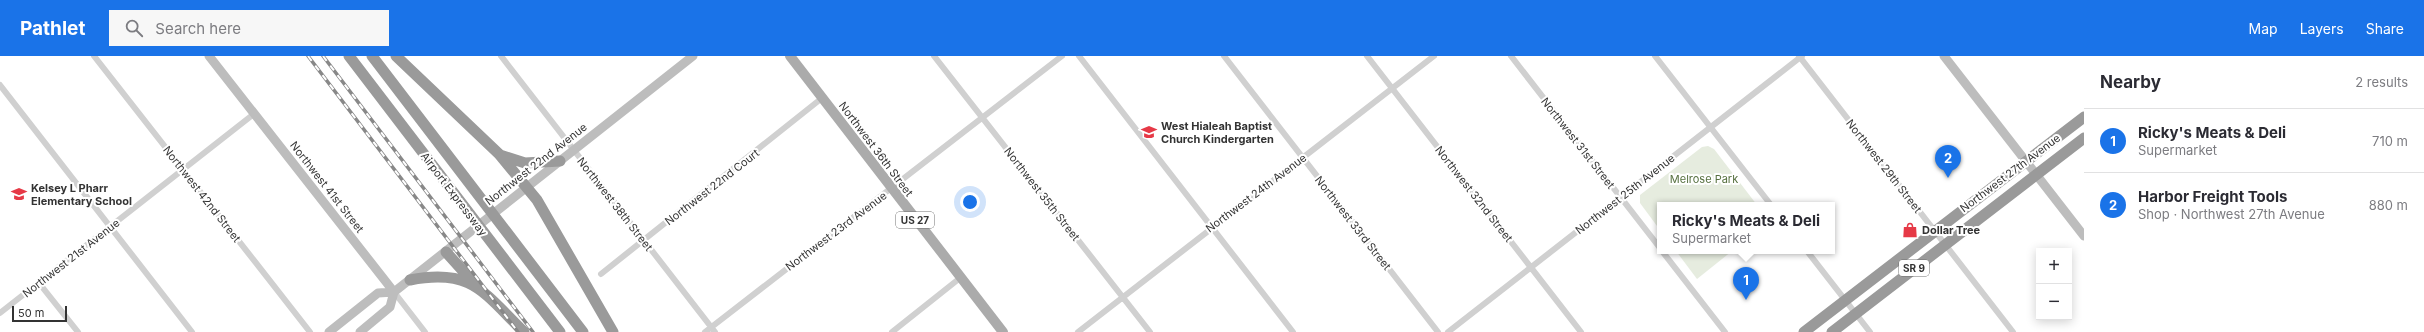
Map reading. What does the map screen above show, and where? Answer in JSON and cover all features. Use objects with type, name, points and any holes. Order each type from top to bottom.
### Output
[{"type":"highway","name":"Airport Expressway","points":[[348,56],[560,332]]},
{"type":"highway","name":"Airport Expressway","points":[[372,56],[583,332]]},
{"type":"highway","points":[[396,56],[499,154],[545,212],[612,332]]},
{"type":"highway","name":"Northwest 27th Avenue","points":[[1804,332],[2084,117]]},
{"type":"highway","name":"Northwest 27th Avenue","points":[[1832,332],[2084,138]]},
{"type":"highway","points":[[499,154],[525,163],[560,160]]},
{"type":"highway","points":[[446,252],[480,290],[524,332]]},
{"type":"highway","points":[[410,280],[434,276],[449,276],[458,278],[480,290]]},
{"type":"main road","name":"Northwest 41st Street","points":[[210,56],[394,292]]},
{"type":"main road","name":"Northwest 22nd Avenue","points":[[329,332],[378,293],[394,292],[410,280],[525,187],[693,56]]},
{"type":"main road","name":"Northwest 36th Street","points":[[790,56],[1002,332]]},
{"type":"main road","points":[[1944,56],[2084,236]]},
{"type":"main road","points":[[360,332],[390,307],[394,292]]},
{"type":"street","name":"Northwest 42nd Street","points":[[94,56],[310,332]]},
{"type":"street","name":"Northwest 38th Street","points":[[501,56],[713,330]]},
{"type":"street","name":"Northwest 35th Street","points":[[934,56],[1150,332]]},
{"type":"street","name":"Northwest 23rd Avenue","points":[[705,332],[713,330],[1062,56]]},
{"type":"street","points":[[1079,56],[1294,332]]},
{"type":"street","name":"Northwest 33rd Street","points":[[1224,56],[1438,332]]},
{"type":"street","name":"Northwest 32nd Street","points":[[1367,56],[1581,332]]},
{"type":"street","name":"Northwest 24th Avenue","points":[[1078,332],[1211,227],[1393,89],[1434,56]]},
{"type":"street","name":"Northwest 31st Street","points":[[1511,56],[1657,244]]},
{"type":"street","points":[[1655,56],[1769,202]]},
{"type":"street","name":"Northwest 25th Avenue","points":[[1448,332],[1621,198],[1800,56]]},
{"type":"street","name":"Northwest 29th Street","points":[[1800,56],[2013,332]]},
{"type":"street","points":[[0,85],[192,332]]},
{"type":"street","name":"Northwest 22nd Court","points":[[601,274],[822,98]]},
{"type":"street","name":"Northwest 21st Avenue","points":[[0,313],[255,113]]},
{"type":"street","points":[[1664,254],[1725,332]]},
{"type":"street","points":[[1809,254],[1870,332]]},
{"type":"street","points":[[892,332],[960,278]]},
{"type":"street","points":[[39,283],[78,332]]},
{"type":"street","name":"Northwest 41st Street","points":[[394,292],[425,332]]},
{"type":"green space","name":"Melrose Park","points":[[1708,146],[1714,149],[1755,202],[1657,202],[1657,226],[1640,203],[1640,195],[1702,147]]},
{"type":"green space","points":[[1678,254],[1728,254],[1697,279]]},
{"type":"railway","points":[[308,56],[518,332]]},
{"type":"railway","points":[[323,56],[533,332]]},
{"type":"place","name":"West Hialeah Baptist Church Kindergarten","points":[[1149,132]]},
{"type":"place","name":"Harbor Freight Tools","points":[[1948,178]]},
{"type":"place","name":"Kelsey L Pharr Elementary School","points":[[19,194]]},
{"type":"place","name":"Dollar Tree","points":[[1910,230]]},
{"type":"place","name":"Ricky's Meats & Deli","points":[[1746,300]]}]
